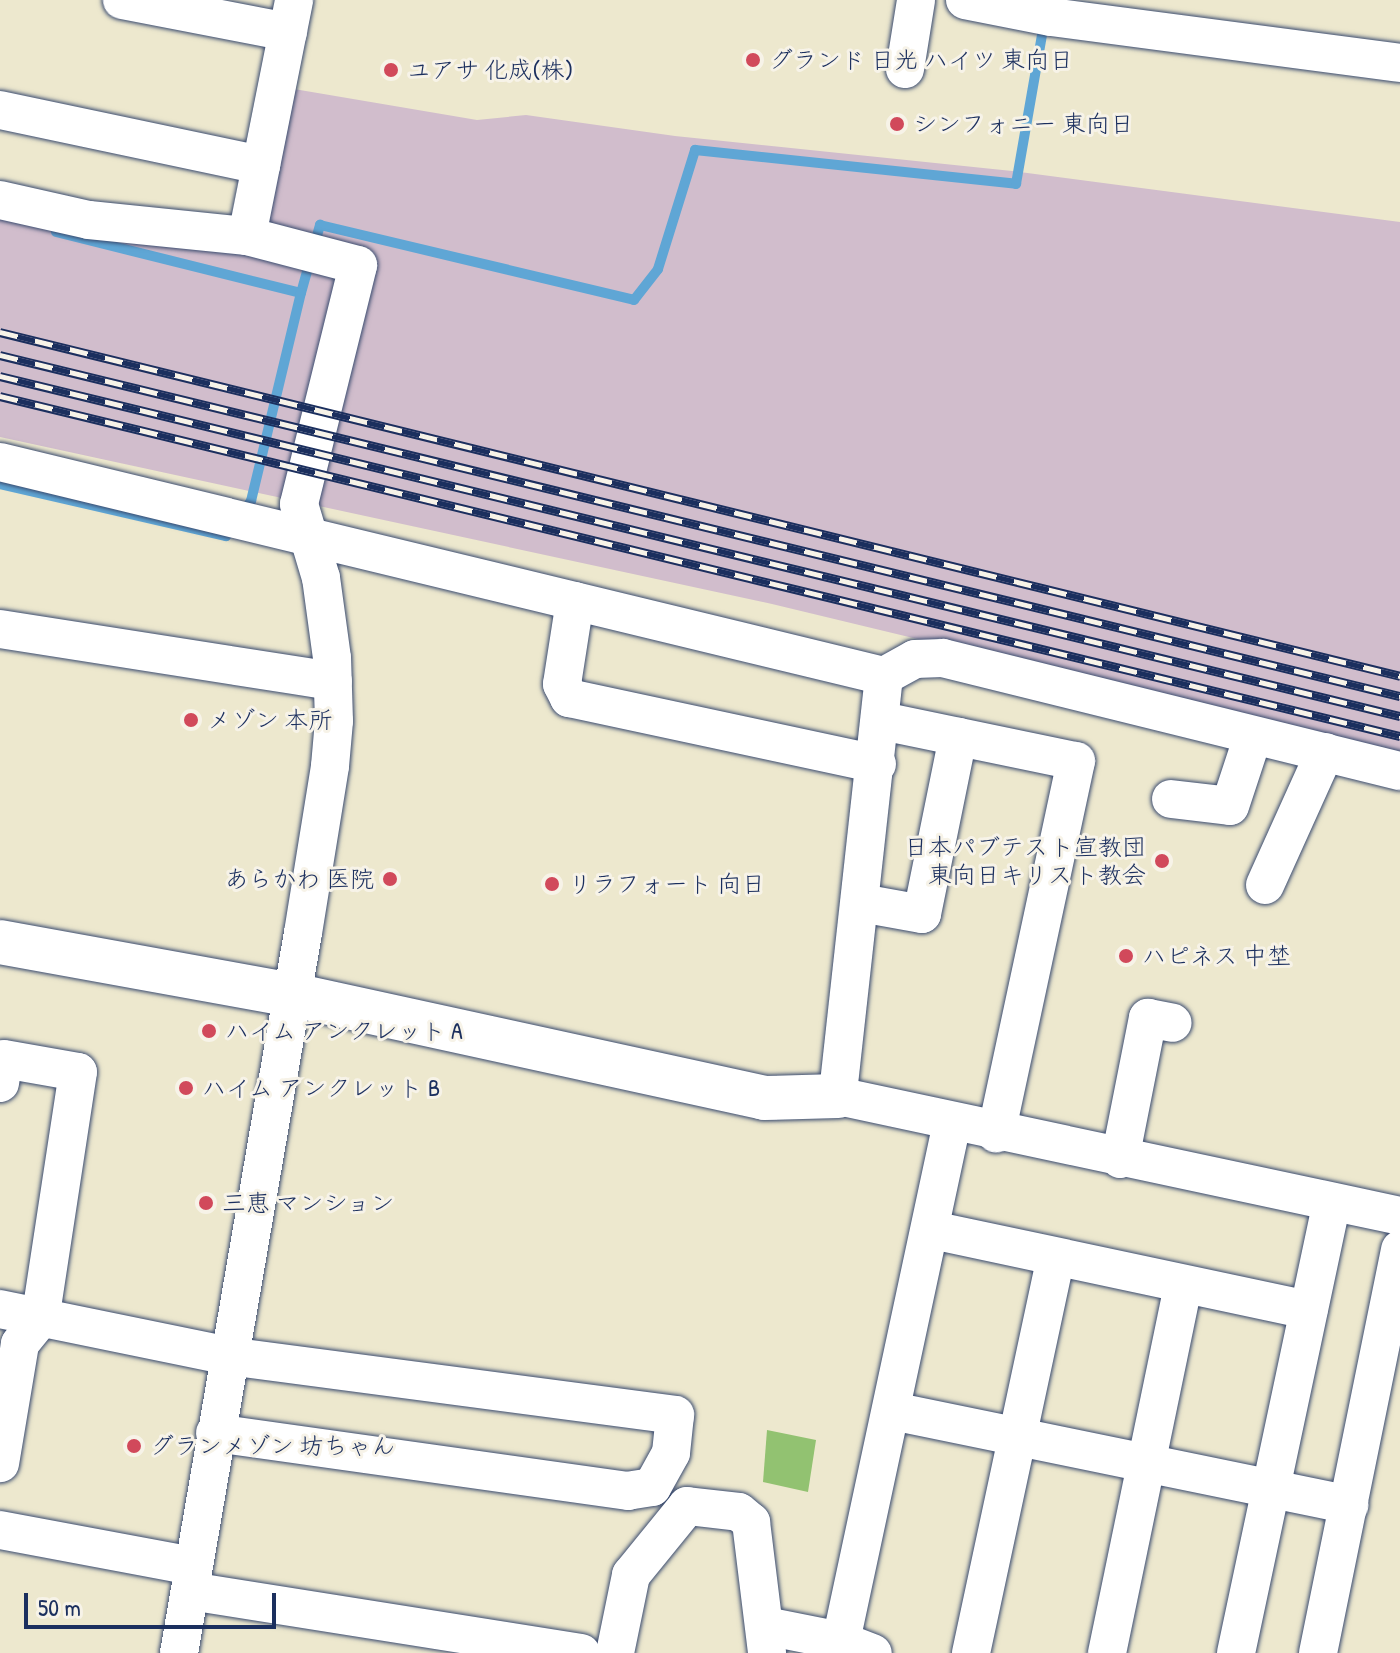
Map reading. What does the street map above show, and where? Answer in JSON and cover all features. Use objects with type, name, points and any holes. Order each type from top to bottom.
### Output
[{"type":"street","points":[[122,0],[291,16],[247,236]]},
{"type":"street","points":[[905,69],[916,0]]},
{"type":"street","points":[[965,0],[1040,16],[1400,63]]},
{"type":"street","points":[[0,110],[261,165]]},
{"type":"street","points":[[0,200],[89,220],[247,236],[358,265],[299,504],[321,578],[333,681],[330,766],[179,1653]]},
{"type":"street","points":[[0,462],[884,676],[915,659],[943,658],[1400,771]]},
{"type":"street","points":[[575,601],[562,684],[569,698],[877,764]]},
{"type":"street","points":[[0,629],[333,681]]},
{"type":"street","points":[[838,1096],[882,721],[884,676]]},
{"type":"street","points":[[882,721],[1076,761],[996,1133]]},
{"type":"street","points":[[1171,799],[1230,806],[1253,736]]},
{"type":"street","points":[[861,903],[922,914],[958,737]]},
{"type":"street","points":[[1265,885],[1325,752]]},
{"type":"street","points":[[0,942],[293,995],[764,1098],[838,1096],[996,1133],[1400,1216]]},
{"type":"street","points":[[1120,1159],[1148,1018],[1173,1023]]},
{"type":"street","points":[[0,1083],[4,1059],[78,1072],[40,1319],[20,1344],[0,1463]]},
{"type":"street","points":[[615,1653],[631,1575],[687,1506],[739,1512],[751,1522],[766,1639],[857,1647],[892,1411],[952,1123]]},
{"type":"street","points":[[1236,1653],[1332,1202]]},
{"type":"street","points":[[932,1230],[1309,1310]]},
{"type":"street","points":[[1318,1653],[1349,1505],[1392,1331],[1400,1249]]},
{"type":"street","points":[[971,1653],[1056,1258]]},
{"type":"street","points":[[1107,1653],[1183,1285]]},
{"type":"street","points":[[0,1309],[228,1356],[675,1415],[671,1453],[652,1487],[628,1491],[215,1433]]},
{"type":"street","points":[[892,1411],[1349,1505]]},
{"type":"street","points":[[0,1530],[192,1578],[581,1653]]},
{"type":"shaded area","points":[[294,89],[477,120],[526,115],[675,136],[1012,171],[1400,222],[1400,755],[772,604],[0,437],[0,216],[256,256]]},
{"type":"green space","points":[[767,1430],[816,1440],[808,1492],[763,1482]]},
{"type":"waterway","points":[[56,232],[301,293],[320,225],[634,300],[658,269],[695,150],[1016,184],[1044,24]]},
{"type":"waterway","points":[[243,512],[251,501],[301,293]]},
{"type":"waterway","points":[[0,484],[226,536],[234,525]]},
{"type":"railway","points":[[0,332],[1400,676]]},
{"type":"railway","points":[[0,355],[1400,696]]},
{"type":"railway","points":[[0,376],[1400,716]]},
{"type":"railway","points":[[0,396],[1400,736]]},
{"type":"place","name":"グランド 日光 ハイツ 東向日","points":[[753,60]]},
{"type":"place","name":"ユアサ 化成(株)","points":[[391,70]]},
{"type":"place","name":"シンフォニー 東向日","points":[[897,124]]},
{"type":"place","name":"メゾン 本所","points":[[191,720]]},
{"type":"place","name":"日本パブテスト宣教団 東向日キリスト教会","points":[[1162,861]]},
{"type":"place","name":"あらかわ 医院","points":[[390,879]]},
{"type":"place","name":"リラフォート 向日","points":[[552,884]]},
{"type":"place","name":"ハピネス 中埜","points":[[1126,956]]},
{"type":"place","name":"ハイム アンクレット A","points":[[209,1031]]},
{"type":"place","name":"ハイム アンクレット B","points":[[186,1088]]},
{"type":"place","name":"三恵 マンション","points":[[206,1203]]},
{"type":"place","name":"グランメゾン 坊ちゃん","points":[[134,1446]]}]
